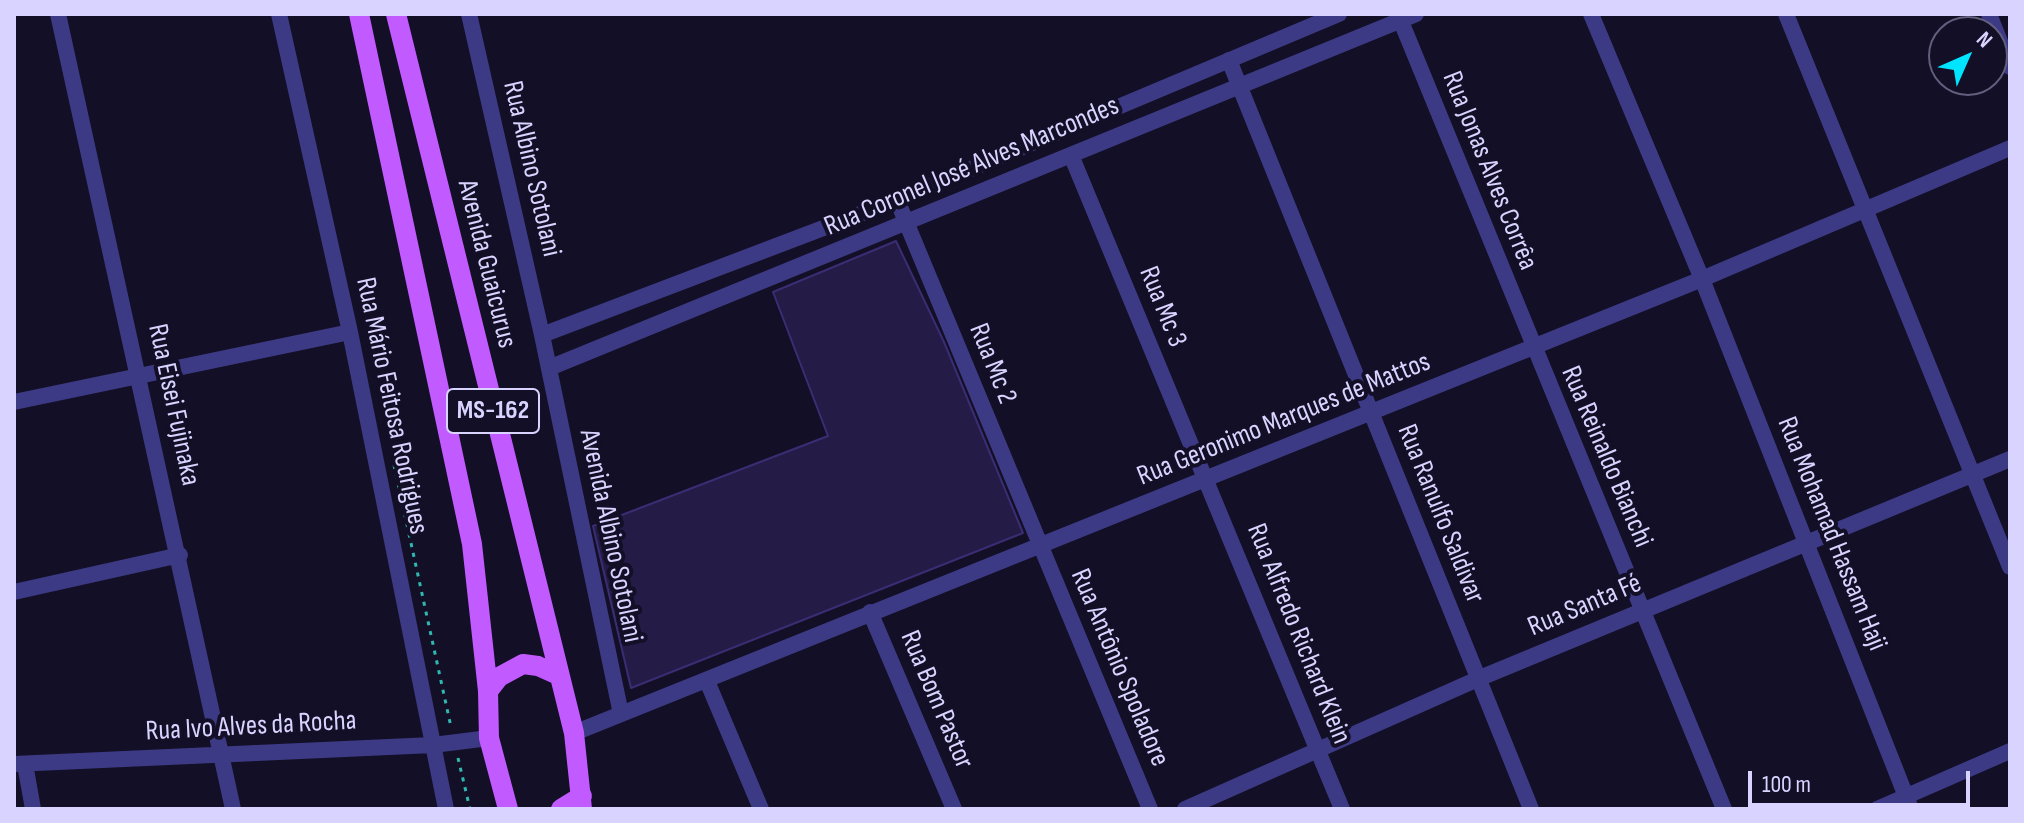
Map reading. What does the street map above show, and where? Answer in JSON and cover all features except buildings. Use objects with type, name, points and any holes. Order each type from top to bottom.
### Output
[{"type":"main road","name":"MS-162","points":[[359,14],[472,544],[488,691],[489,738],[507,802]]},
{"type":"main road","name":"Avenida Guaicurus","points":[[396,14],[574,733],[582,803]]},
{"type":"main road","points":[[488,691],[499,677],[523,664],[538,666],[558,675]]},
{"type":"main road","points":[[507,802],[525,809]]},
{"type":"main road","points":[[561,809],[582,803]]},
{"type":"street","name":"Rua Eisei Fujinaka","points":[[58,14],[180,555],[233,809]]},
{"type":"street","name":"Rua Mário Feitosa Rodrigues","points":[[279,14],[350,332],[446,809]]},
{"type":"street","name":"Rua Albino Sotolani","points":[[469,14],[549,368]]},
{"type":"street","name":"Rua Coronel José Alves Marcondes","points":[[542,335],[897,200],[1339,14]]},
{"type":"street","name":"Rua Mohamad Hassam Haji","points":[[1591,14],[1702,279],[1910,802]]},
{"type":"street","points":[[1786,14],[2010,567]]},
{"type":"street","points":[[1989,14],[2010,67]]},
{"type":"street","name":"Rua Coronel José Alves Marcondes","points":[[549,368],[907,224],[1405,16]]},
{"type":"street","name":"Rua Jonas Alves Corrêa","points":[[1405,16],[1532,348]]},
{"type":"street","name":"Rua Ranulfo Saldivar","points":[[1229,60],[1531,809]]},
{"type":"street","name":"Rua Geronimo Marques de Mattos","points":[[574,733],[1702,279],[2010,148]]},
{"type":"street","name":"Rua Mc 3","points":[[1071,155],[1205,479]]},
{"type":"street","name":"Rua Mc 2","points":[[897,200],[1040,547]]},
{"type":"street","points":[[14,402],[350,332]]},
{"type":"street","name":"Rua Reinaldo Bianchi","points":[[1532,348],[1724,809]]},
{"type":"street","name":"Avenida Albino Sotolani","points":[[549,368],[621,714]]},
{"type":"street","name":"Rua Santa Fé","points":[[1185,809],[1480,678],[2010,459]]},
{"type":"street","name":"Rua Alfredo Richard Klein","points":[[1205,479],[1342,809]]},
{"type":"street","name":"Rua Antônio Spoladore","points":[[1040,547],[1150,809]]},
{"type":"street","points":[[14,592],[180,555]]},
{"type":"street","name":"Rua Bom Pastor","points":[[870,612],[954,809]]},
{"type":"street","points":[[707,681],[761,809]]},
{"type":"street","name":"Rua Ivo Alves da Rocha","points":[[19,764],[433,745],[489,738]]},
{"type":"street","points":[[1877,809],[1910,802],[2010,751]]},
{"type":"street","points":[[19,764],[33,809]]}]
